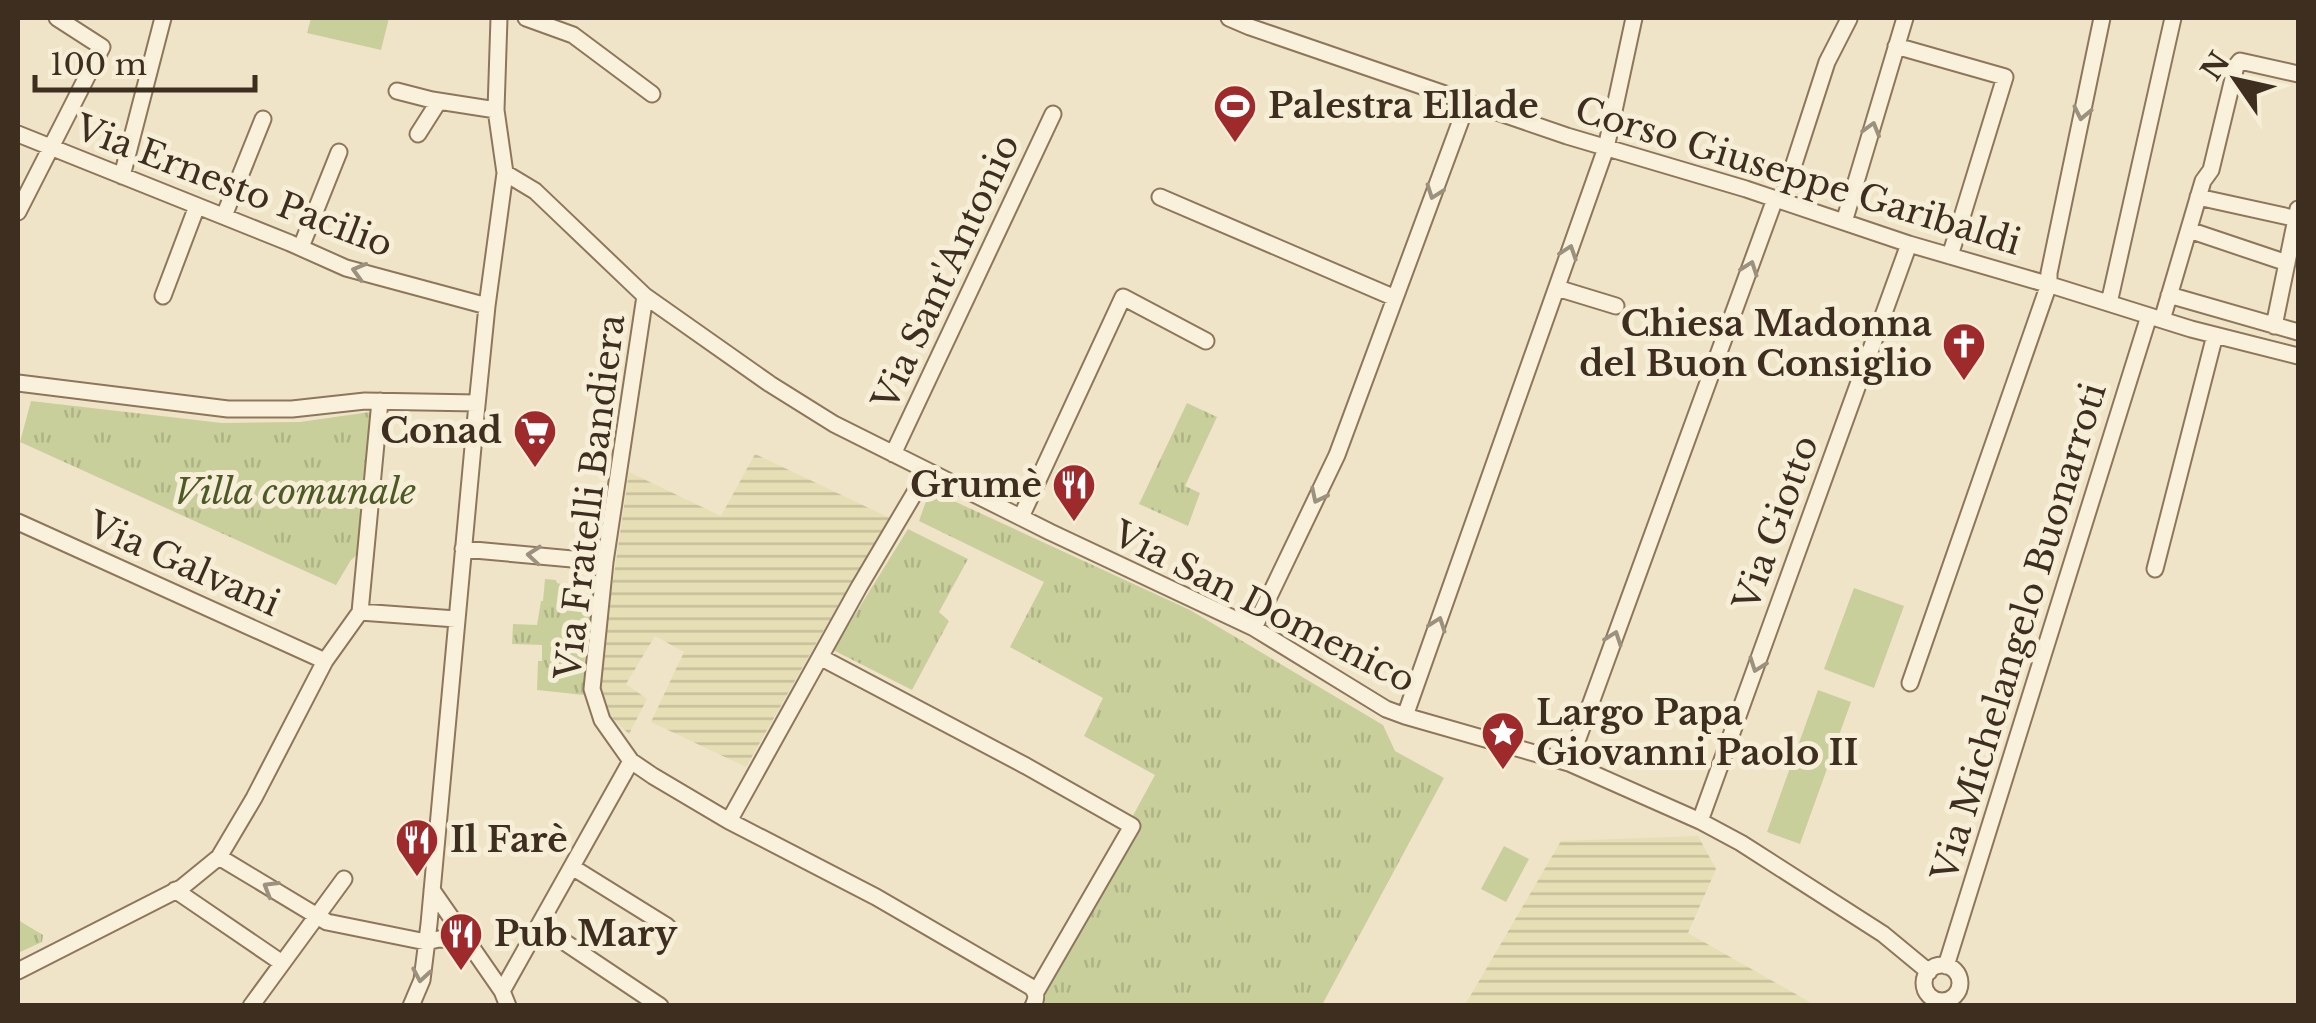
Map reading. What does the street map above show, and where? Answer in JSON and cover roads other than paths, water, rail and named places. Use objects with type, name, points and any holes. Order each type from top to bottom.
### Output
[{"type":"street","points":[[18,212],[102,47],[57,18]]},
{"type":"street","points":[[122,176],[163,18]]},
{"type":"street","points":[[411,1006],[422,980],[477,403],[504,173],[496,110],[500,18]]},
{"type":"street","points":[[526,18],[573,35],[652,94]]},
{"type":"street","name":"Corso Giuseppe Garibaldi","points":[[1229,18],[1251,22],[1604,152],[1779,200],[1909,244],[2156,318],[2298,356]]},
{"type":"street","points":[[1405,716],[1604,152],[1634,18]]},
{"type":"street","points":[[1844,222],[1905,18]]},
{"type":"street","points":[[1910,684],[2049,284],[2102,18]]},
{"type":"street","points":[[2108,303],[2173,18]]},
{"type":"street","points":[[1569,763],[1827,62],[1849,19]]},
{"type":"street","points":[[1896,46],[2004,77],[1950,256]]},
{"type":"street","name":"Via Michelangelo Buonarroti","points":[[1946,966],[2156,318],[2170,295],[2203,181],[2210,170],[2236,66],[2240,61],[2298,74]]},
{"type":"street","points":[[398,91],[496,110]]},
{"type":"street","points":[[418,134],[440,101]]},
{"type":"street","points":[[1256,623],[1337,455],[1468,101]]},
{"type":"street","name":"Via Sant'Antonio","points":[[893,454],[1053,114]]},
{"type":"street","points":[[224,216],[263,119]]},
{"type":"street","name":"Via Ernesto Pacilio","points":[[18,134],[346,268],[487,306]]},
{"type":"street","points":[[300,247],[339,152]]},
{"type":"street","name":"Via San Domenico","points":[[504,173],[535,191],[645,296],[834,424],[1021,517],[1256,623],[1362,695],[1405,716],[1569,763],[1700,821],[1883,934],[1928,972]]},
{"type":"street","points":[[1160,197],[1395,298]]},
{"type":"street","points":[[2198,197],[2298,216],[2274,326]]},
{"type":"street","points":[[163,296],[197,206]]},
{"type":"street","points":[[2188,230],[2287,264]]},
{"type":"street","name":"Via Giotto","points":[[1700,821],[1909,244]]},
{"type":"street","points":[[1557,288],[1616,306]]},
{"type":"street","points":[[2170,295],[2298,332]]},
{"type":"street","name":"Via Fratelli Bandiera","points":[[645,296],[606,562],[592,690],[602,720],[631,760],[729,820],[876,897],[1033,995]]},
{"type":"street","points":[[1021,517],[1123,297],[1206,341]]},
{"type":"street","points":[[2156,569],[2215,335]]},
{"type":"street","points":[[18,383],[228,409],[292,410],[380,401],[477,403]]},
{"type":"street","points":[[18,971],[175,890],[218,857],[254,798],[325,661],[360,612],[380,401]]},
{"type":"street","points":[[729,820],[927,472]]},
{"type":"street","name":"Via Galvani","points":[[18,522],[325,661]]},
{"type":"street","points":[[463,549],[606,562]]},
{"type":"street","points":[[360,612],[456,619]]},
{"type":"street","points":[[820,657],[1132,826],[1033,995]]},
{"type":"street","points":[[505,998],[539,925],[631,760]]},
{"type":"street","points":[[218,857],[327,922],[426,942],[468,940]]},
{"type":"street","points":[[572,866],[667,926]]},
{"type":"street","points":[[251,1006],[344,879]]},
{"type":"street","points":[[432,887],[505,998]]},
{"type":"street","points":[[175,890],[282,963]]},
{"type":"street","points":[[539,925],[660,1006]]},
{"type":"street","points":[[1936,966],[1946,966],[1959,978],[1959,989],[1951,1002],[1930,997],[1924,987],[1928,972],[1936,966]]},
{"type":"place","name":"Palestra Ellade","points":[[1235,144]]},
{"type":"place","name":"Chiesa Madonna del Buon Consiglio","points":[[1964,382]]},
{"type":"place","name":"Conad","points":[[535,469]]},
{"type":"place","name":"Grumè","points":[[1074,523]]},
{"type":"place","name":"Largo Papa Giovanni Paolo II","points":[[1503,771]]},
{"type":"place","name":"Il Farè","points":[[417,878]]},
{"type":"place","name":"Pub Mary","points":[[461,972]]},
{"type":"park label","name":"Villa comunale","points":[[295,492]]}]
